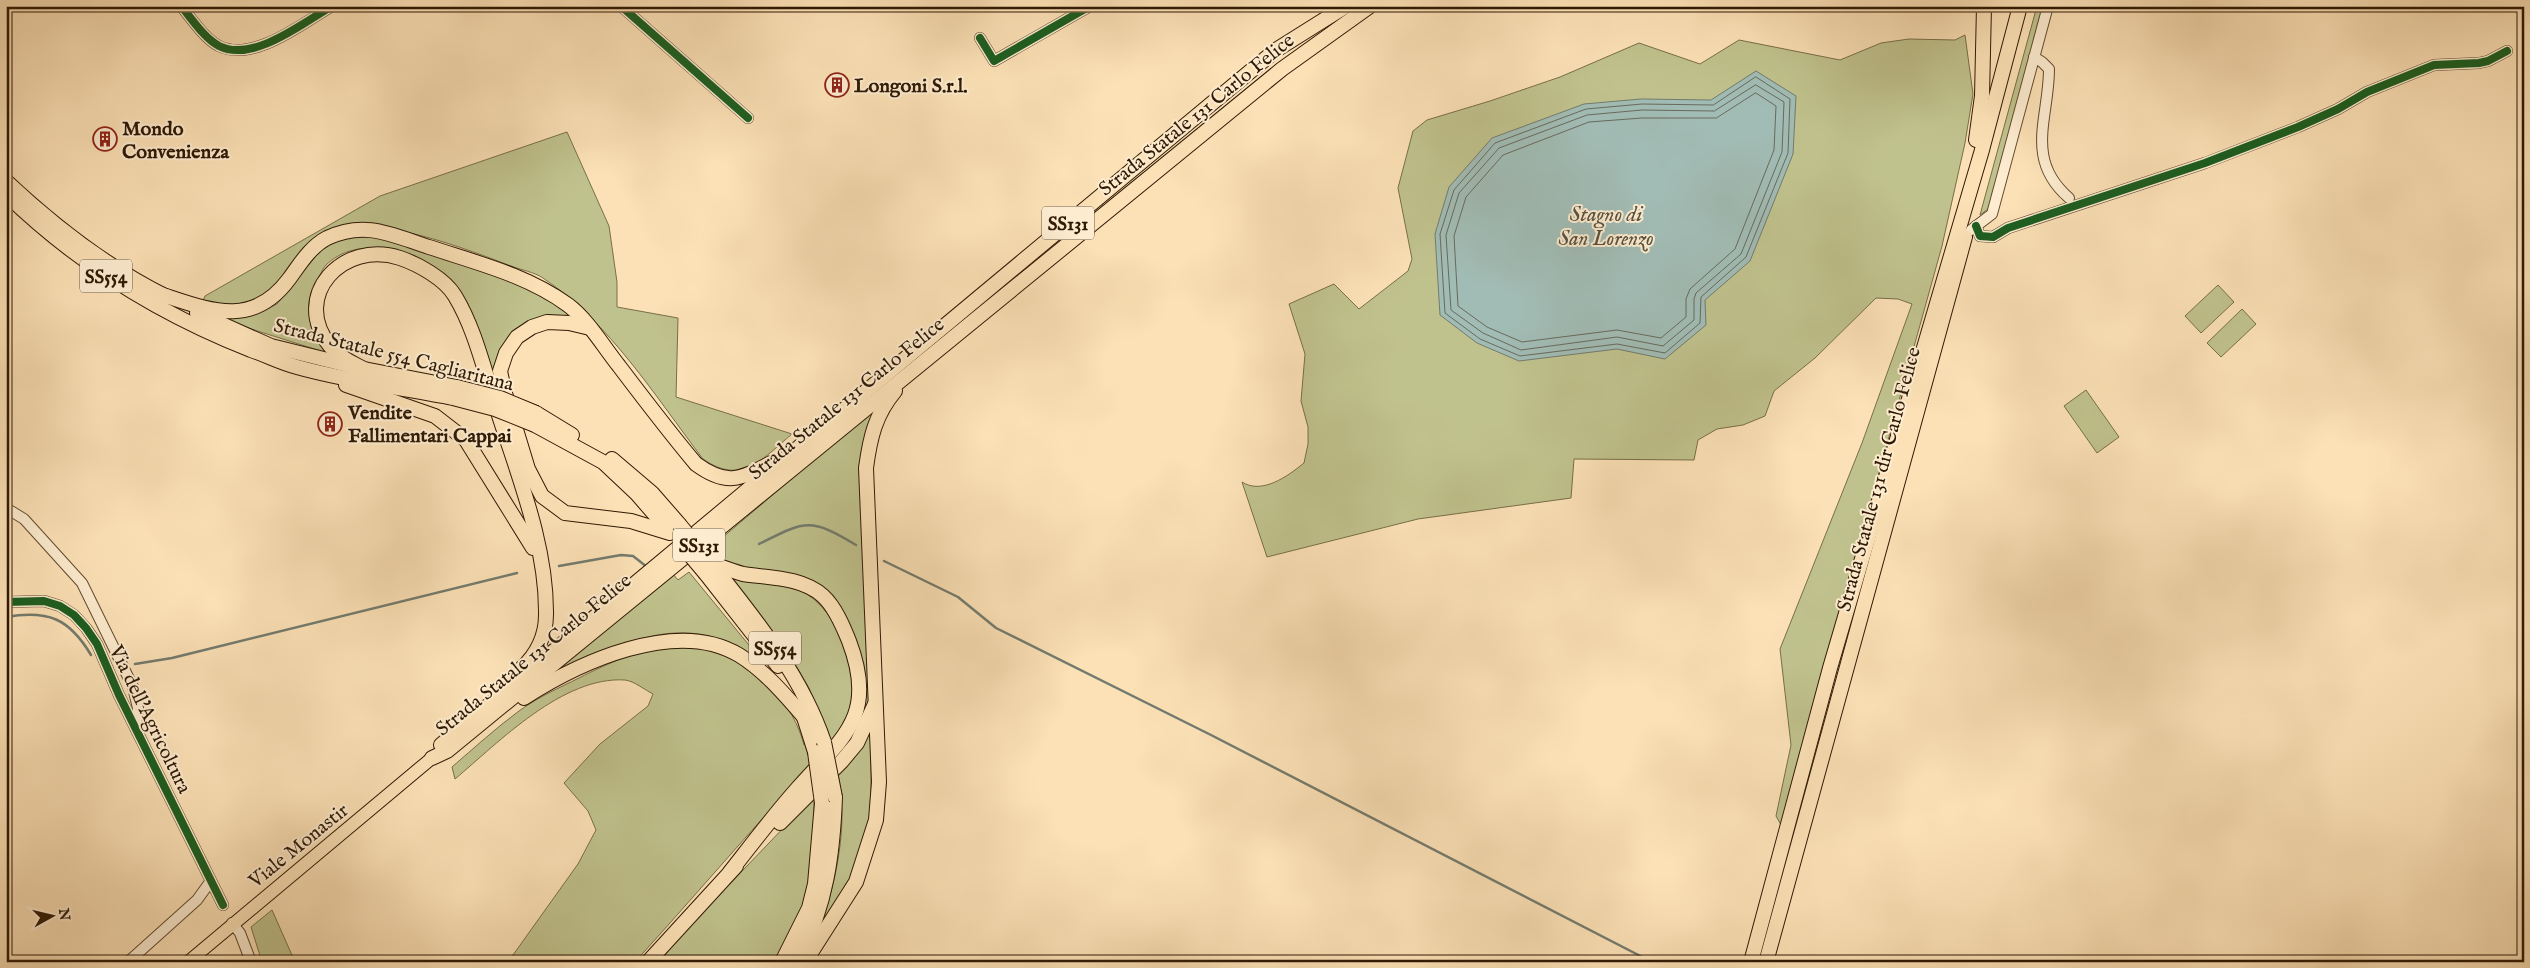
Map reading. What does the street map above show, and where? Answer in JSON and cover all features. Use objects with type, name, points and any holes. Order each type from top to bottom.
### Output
[{"type":"highway","name":"Strada Statale 131 Carlo Felice","points":[[432,758],[447,752],[467,729],[797,450],[1276,50],[1346,6]]},
{"type":"highway","name":"Strada Statale 131 Carlo Felice","points":[[467,729],[1282,69],[1370,6]]},
{"type":"highway","points":[[1980,6],[1984,22]]},
{"type":"highway","points":[[1964,208],[1981,104],[1984,6]]},
{"type":"highway","points":[[1964,208],[1982,150],[2020,6]]},
{"type":"highway","name":"Strada Statale 131 dir Carlo Felice","points":[[1766,962],[1971,230],[2028,6]]},
{"type":"highway","name":"Strada Statale 554 Cagliaritana","points":[[6,181],[35,208],[102,259],[160,294],[220,324],[271,346],[455,393],[495,409],[536,419],[603,462],[675,528],[768,637],[797,679],[817,722],[822,803],[815,884],[809,908],[782,962]]},
{"type":"highway","name":"Strada Statale 554 Cagliaritana","points":[[6,194],[58,242],[142,299],[220,338],[296,367],[455,393]]},
{"type":"highway","name":"Strada Statale 131 dir Carlo Felice","points":[[1751,962],[1830,668],[1964,208]]},
{"type":"highway","points":[[160,294],[212,312],[235,313],[259,306],[279,292],[307,253],[325,239],[350,229],[378,231],[511,274],[570,306],[696,464],[712,476],[729,478],[746,476],[797,450]]},
{"type":"highway","points":[[364,369],[336,352],[323,335],[316,317],[321,288],[334,268],[358,255],[379,254],[400,258],[427,271],[454,295],[475,342],[523,492],[543,566],[546,617],[543,636],[535,653],[524,667],[470,712],[467,729],[484,730],[522,700],[558,679],[621,651],[665,640],[704,642],[738,654],[771,680],[805,718]]},
{"type":"highway","points":[[590,329],[569,323],[547,322],[532,327],[517,337],[506,352],[500,371],[528,469],[542,496],[565,513],[675,528]]},
{"type":"highway","points":[[805,962],[856,882],[876,820],[879,782],[866,468],[870,438],[873,425],[884,404],[927,365],[929,356]]},
{"type":"highway","points":[[296,367],[435,416],[466,440],[500,492],[543,566]]},
{"type":"highway","name":"Strada Statale 554 Cagliaritana","points":[[675,528],[680,543],[708,568],[787,678],[820,747],[835,797],[833,840],[826,890],[816,922],[797,962]]},
{"type":"highway","points":[[708,568],[768,576],[801,583],[823,596],[841,622],[852,650],[859,679],[860,699],[849,731],[834,751],[797,789],[730,872]]},
{"type":"highway","points":[[648,962],[730,872],[842,761],[857,743],[876,702]]},
{"type":"main road","name":"Viale Monastir","points":[[188,962],[232,923],[432,758]]},
{"type":"street","points":[[182,6],[218,45],[232,50],[252,50],[332,6]]},
{"type":"street","points":[[620,6],[748,118]]},
{"type":"street","points":[[980,38],[994,61],[1090,6]]},
{"type":"street","points":[[2048,6],[1992,214],[1971,230],[1980,236],[1993,237],[2008,228],[2205,164],[2338,109],[2366,92],[2434,65],[2488,61],[2507,51]]},
{"type":"street","points":[[2034,57],[2049,69],[2043,112],[2042,144],[2045,166],[2056,186],[2070,198]]},
{"type":"street","points":[[6,508],[24,519],[82,583],[133,687],[138,708],[136,729]]},
{"type":"street","name":"Via dell'Agricoltura","points":[[6,602],[44,601],[60,606],[74,615],[86,628],[97,644],[136,729],[223,905]]},
{"type":"street","points":[[128,962],[198,900],[210,882]]},
{"type":"street","points":[[232,923],[240,934],[251,962]]},
{"type":"green space","points":[[2037,6],[2045,6],[1988,209],[1980,215]]},
{"type":"green space","points":[[1965,35],[1973,94],[1965,143],[1942,246],[1781,825],[1776,816],[1791,745],[1780,649],[1862,443],[1912,304],[1898,299],[1876,298],[1815,358],[1774,391],[1765,416],[1743,425],[1717,429],[1698,440],[1694,460],[1574,459],[1571,498],[1418,519],[1267,557],[1242,482],[1258,486],[1266,485],[1283,478],[1304,463],[1308,444],[1308,427],[1301,401],[1305,354],[1289,304],[1334,284],[1359,309],[1408,271],[1412,259],[1398,188],[1413,131],[1427,120],[1560,77],[1639,43],[1700,64],[1739,40],[1840,60],[1881,43],[1909,39],[1955,40]]},
{"type":"green space","points":[[567,132],[609,226],[617,282],[617,307],[678,318],[676,397],[792,434],[751,466],[740,470],[729,470],[717,467],[703,459],[649,386],[610,338],[590,316],[543,278],[433,239],[369,224],[359,223],[340,226],[317,244],[277,285],[263,295],[247,302],[227,305],[202,303],[205,296],[380,196]]},
{"type":"green space","points":[[357,234],[400,242],[494,273],[526,286],[573,315],[570,319],[543,317],[531,321],[518,329],[499,391],[451,283],[434,268],[403,254],[370,248],[353,250],[338,256],[325,266],[313,296],[310,313],[311,322],[317,337],[327,353],[226,321],[227,317],[261,312],[277,304],[323,247],[338,239]]},
{"type":"green space","points":[[2218,285],[2234,302],[2201,333],[2185,316]]},
{"type":"green space","points":[[2242,309],[2256,324],[2221,357],[2207,343]]},
{"type":"green space","points":[[2086,390],[2119,437],[2097,453],[2064,406]]},
{"type":"green space","points":[[876,407],[867,427],[864,445],[870,701],[861,720],[864,698],[823,589],[731,566],[715,558],[709,549]]},
{"type":"green space","points":[[689,572],[762,663],[734,645],[707,636],[681,633],[655,636],[630,643],[550,677],[673,574],[678,580]]},
{"type":"green space","points":[[726,577],[790,586],[807,594],[821,606],[843,640],[850,659],[854,679],[854,698],[852,716],[848,726],[635,962],[508,962],[578,864],[596,830],[588,811],[564,783],[600,744],[648,706],[653,694],[625,680],[602,682],[578,689],[533,714],[455,779],[452,767],[519,711],[549,693],[624,658],[646,650],[668,646],[690,646],[712,650],[734,659],[756,674],[786,705],[801,734],[804,745],[825,728],[809,688],[790,655]]},
{"type":"green space","points":[[861,720],[848,747],[839,752]]},
{"type":"green space","points":[[871,729],[871,816],[853,874],[817,934],[832,890],[840,844],[842,808],[838,771]]},
{"type":"green space","points":[[814,796],[814,848],[807,897],[775,962],[655,962]]},
{"type":"green space","points":[[272,910],[295,962],[262,962],[251,927]]},
{"type":"water","name":"Stagno di San Lorenzo","points":[[1756,71],[1796,96],[1793,154],[1750,261],[1705,300],[1706,325],[1665,359],[1617,349],[1519,361],[1477,343],[1440,315],[1435,234],[1449,187],[1492,138],[1584,104],[1641,99],[1711,100]]},
{"type":"waterway","points":[[759,544],[787,531],[808,525],[828,530],[856,545]]},
{"type":"waterway","points":[[559,566],[621,555],[633,556],[647,567]]},
{"type":"waterway","points":[[884,561],[958,597],[996,628],[1211,735],[1652,962]]},
{"type":"waterway","points":[[135,664],[172,658],[517,573]]},
{"type":"waterway","points":[[6,617],[34,615],[46,616],[56,620],[74,632],[91,655]]},
{"type":"cycle path","points":[[181,6],[208,38],[219,46],[232,50],[247,49],[277,39],[332,6]]},
{"type":"cycle path","points":[[621,6],[748,118]]},
{"type":"cycle path","points":[[980,38],[994,61],[1090,6]]},
{"type":"cycle path","points":[[1976,226],[1980,236],[1993,237],[2008,228],[2205,163],[2298,127],[2338,109],[2367,92],[2434,65],[2479,63],[2488,61],[2507,51]]},
{"type":"cycle path","points":[[6,602],[44,601],[60,606],[74,615],[86,628],[97,644],[119,695],[223,905]]},
{"type":"place","name":"Longoni S.r.l.","points":[[837,85]]},
{"type":"place","name":"Mondo Convenienza","points":[[105,139]]},
{"type":"place","name":"Vendite Fallimentari Cappai","points":[[330,424]]}]
